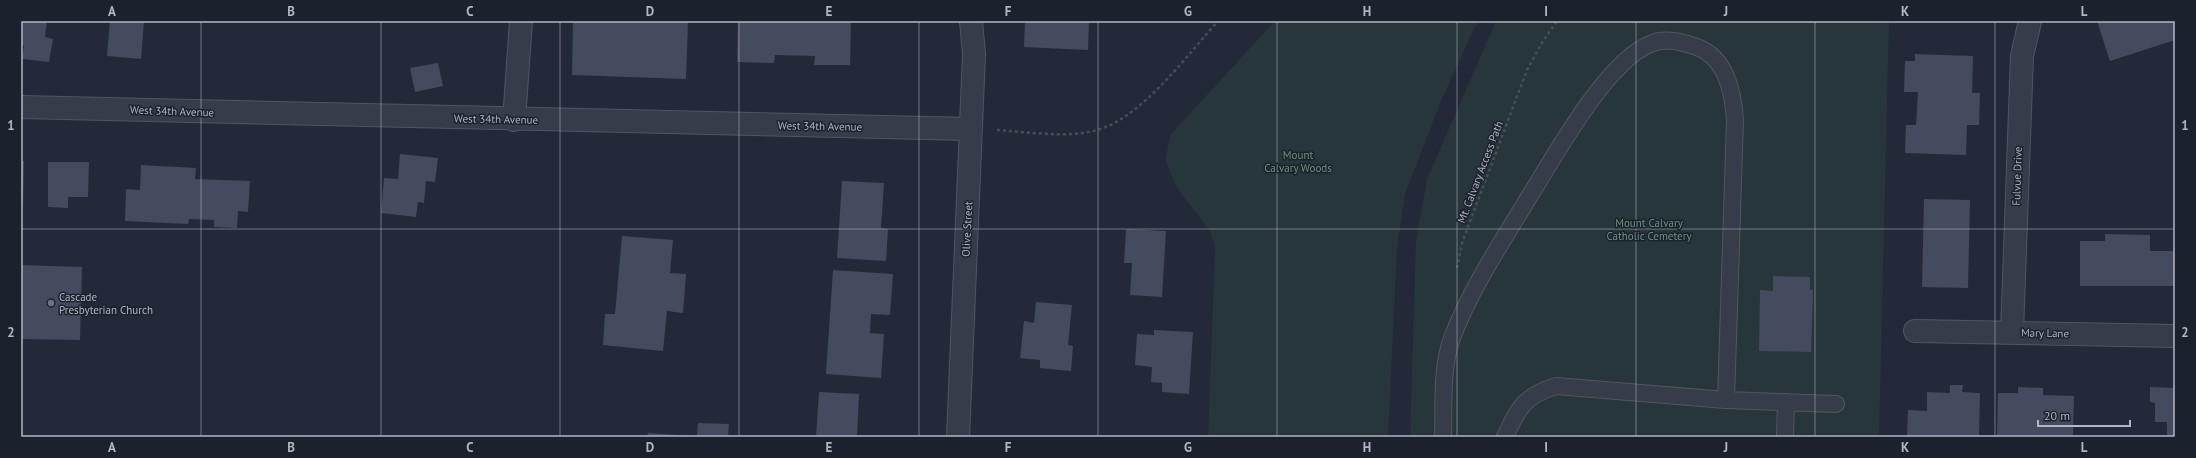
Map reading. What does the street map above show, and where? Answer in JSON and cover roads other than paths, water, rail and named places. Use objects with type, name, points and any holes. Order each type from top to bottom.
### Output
[{"type":"street","points":[[514,120],[521,21]]},
{"type":"street","name":"Olive Street","points":[[958,437],[974,54],[971,21]]},
{"type":"street","name":"Fulvue Drive","points":[[2012,332],[2022,56],[2030,21]]},
{"type":"street","name":"West 34th Avenue","points":[[21,107],[514,120],[971,129]]},
{"type":"street","name":"Mary Lane","points":[[1915,331],[2175,336]]},
{"type":"lane","points":[[1443,437],[1445,381],[1452,338],[1488,265],[1573,126],[1601,88],[1636,52],[1650,44],[1665,40],[1687,43],[1705,50],[1719,62],[1729,82],[1734,102],[1735,128],[1726,400]]},
{"type":"lane","points":[[1505,437],[1519,407],[1525,400],[1534,394],[1556,386],[1726,400],[1836,404]]},
{"type":"lane","points":[[1785,437],[1786,402]]},
{"type":"place","name":"Cascade Presbyterian Church","points":[[51,303]]},
{"type":"park label","name":"Mount Calvary Woods","points":[[1298,161]]},
{"type":"park label","name":"Mount Calvary Catholic Cemetery","points":[[1649,229]]}]
